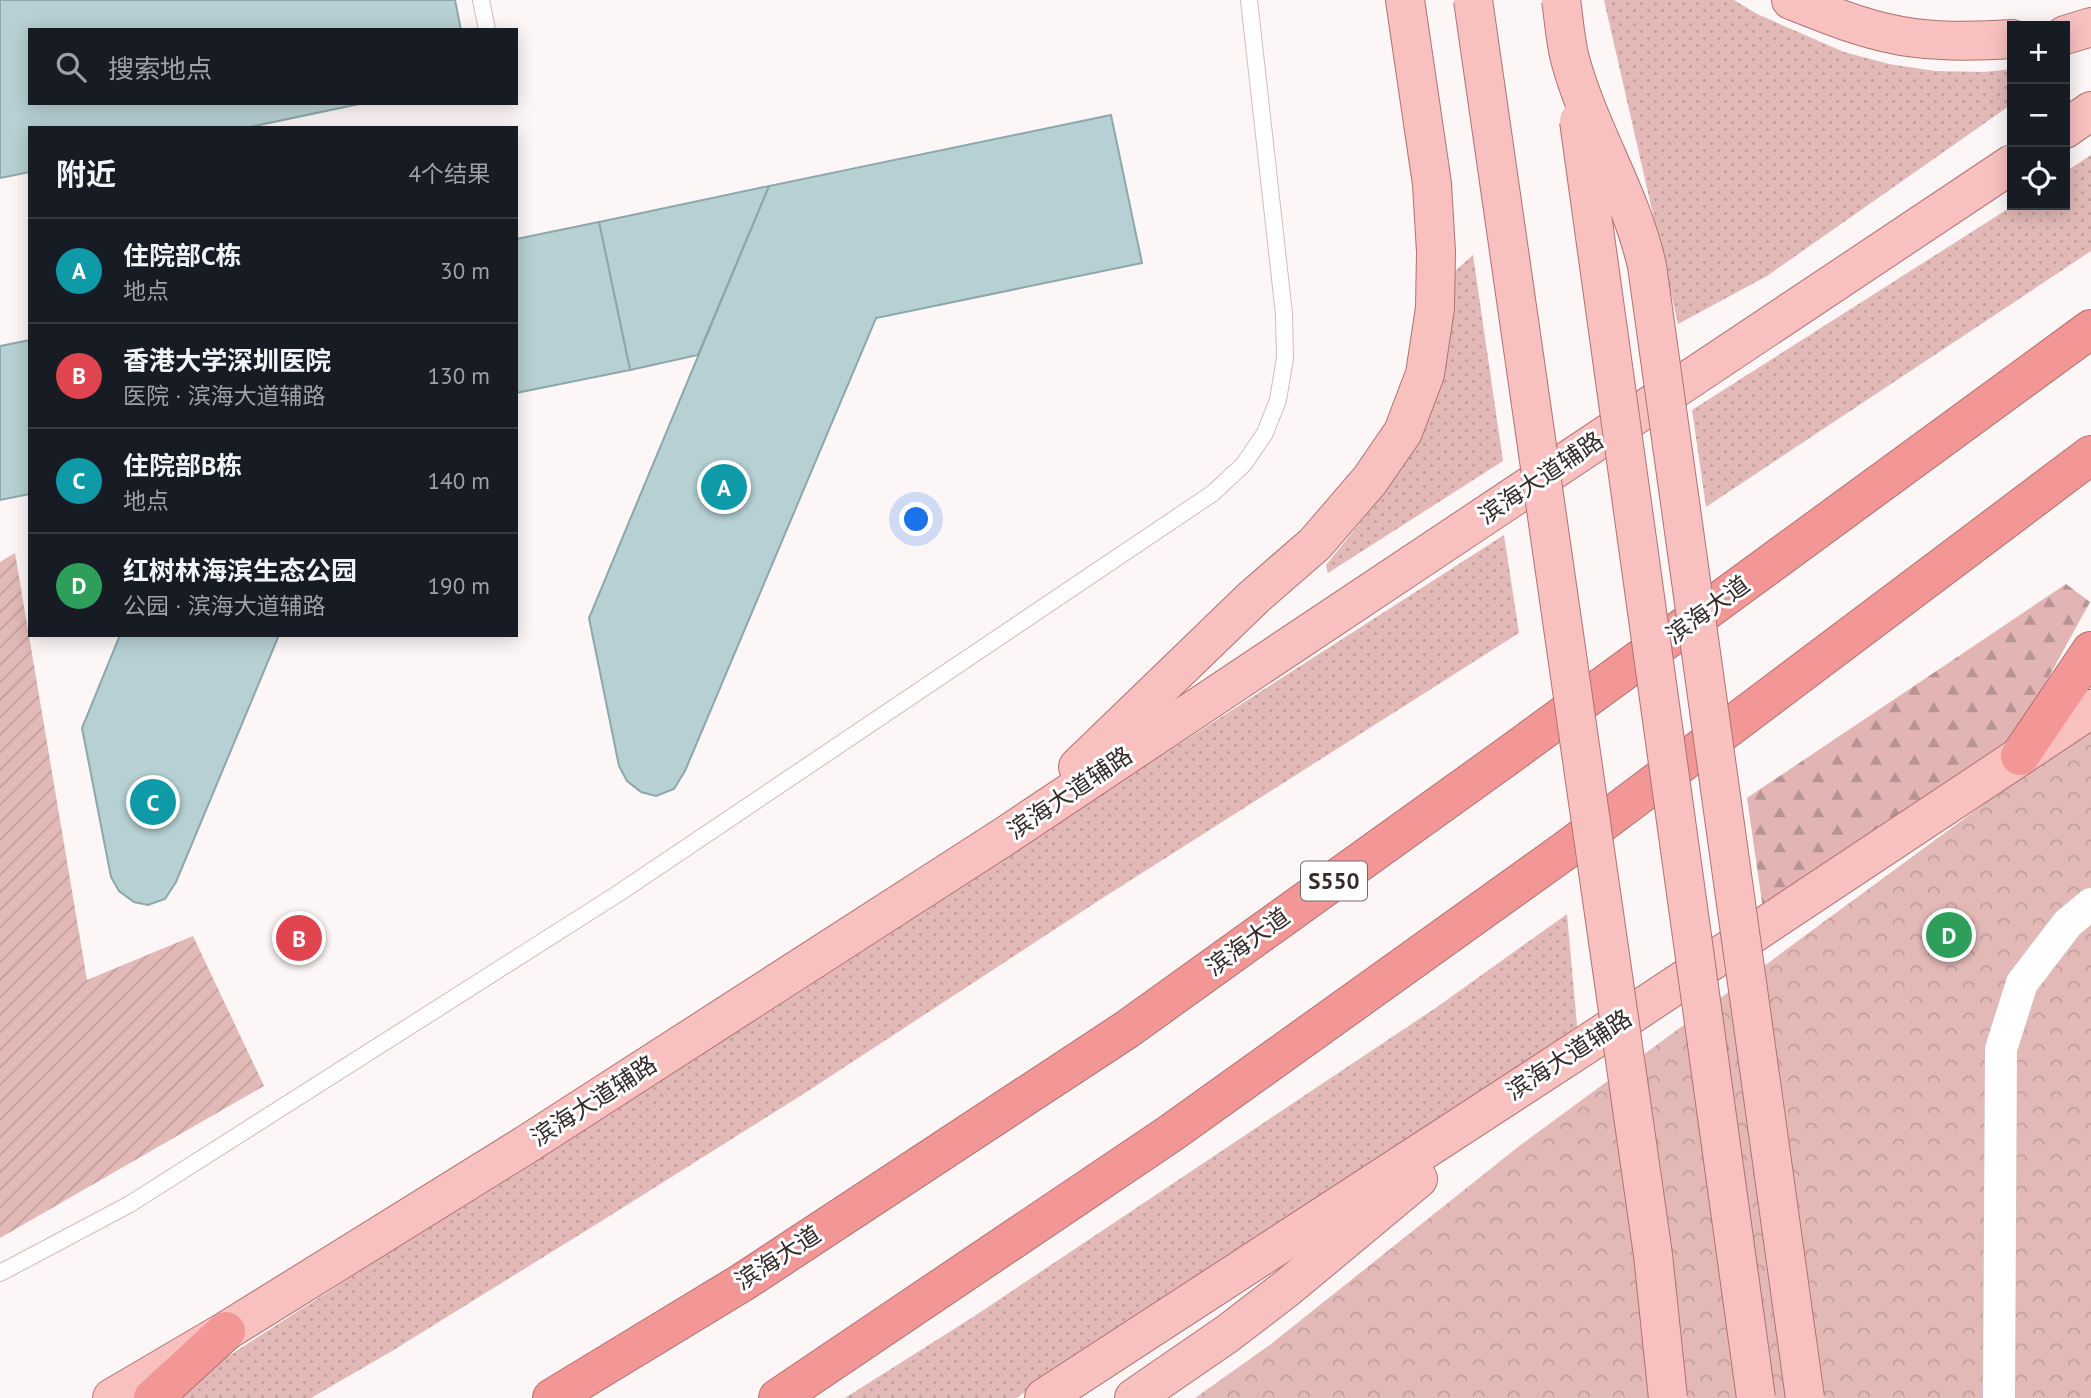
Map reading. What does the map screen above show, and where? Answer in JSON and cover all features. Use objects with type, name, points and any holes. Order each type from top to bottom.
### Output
[{"type":"highway","name":"滨海大道","points":[[552,1398],[743,1282],[1126,1030],[1509,755],[2091,328]]},
{"type":"highway","points":[[778,1398],[1171,1133],[1555,858],[2091,455]]},
{"type":"highway","points":[[2020,756],[2091,651]]},
{"type":"highway","points":[[153,1398],[226,1331]]},
{"type":"main road","points":[[1006,836],[1254,597],[1315,544],[1370,480],[1403,432],[1424,373],[1435,308],[1436,252],[1433,184],[1405,0]]},
{"type":"main road","points":[[1473,0],[1653,1255],[1668,1398]]},
{"type":"main road","points":[[1561,0],[1756,1398]]},
{"type":"main road","points":[[1791,0],[1846,22],[1914,38],[1984,41],[2007,39]]},
{"type":"main road","points":[[2070,33],[2091,27]]},
{"type":"main road","points":[[1570,57],[1587,106],[1635,222],[1647,267],[1805,1398]]},
{"type":"main road","points":[[2070,126],[2091,111]]},
{"type":"main road","name":"滨海大道辅路","points":[[112,1398],[226,1331],[527,1144],[1006,836],[2007,167]]},
{"type":"main road","name":"滨海大道辅路","points":[[1044,1398],[1581,1048],[2091,709]]},
{"type":"main road","points":[[1134,1398],[1227,1334],[1287,1288],[1478,1129],[1581,1048]]},
{"type":"main road","points":[[1653,1255],[1681,1398]]},
{"type":"street","points":[[1999,1398],[2001,1049],[2022,983],[2068,922],[2091,904]]},
{"type":"lane","points":[[481,0],[487,28]]},
{"type":"lane","points":[[0,1273],[130,1203],[619,893],[1213,493],[1244,464],[1265,433],[1278,400],[1285,358],[1284,314],[1249,0]]},
{"type":"green space","points":[[1604,0],[1734,0],[1757,14],[1844,52],[1889,64],[1935,71],[2007,70],[2007,108],[1767,276],[1678,324]]},
{"type":"green space","points":[[2091,155],[2091,251],[1706,507],[1692,410],[2007,209],[2070,210],[2070,169]]},
{"type":"green space","points":[[1473,255],[1503,461],[1328,573],[1326,565],[1376,503],[1396,472],[1447,278]]},
{"type":"green space","points":[[1504,535],[1519,633],[1098,901],[808,1091],[392,1351],[311,1398],[171,1398],[191,1380]]},
{"type":"green space","points":[[15,553],[87,980],[193,936],[264,1086],[0,1238],[0,562]]},
{"type":"green space","points":[[2066,584],[2090,602],[2008,751],[1763,909],[1747,798]]},
{"type":"green space","points":[[2091,731],[2091,1398],[1195,1398],[1271,1344],[1518,1147],[2022,776]]},
{"type":"green space","points":[[1567,914],[1578,1036],[1016,1398],[845,1398],[973,1317],[1437,1007]]},
{"type":"building","points":[[0,0],[455,0],[461,28],[28,28],[28,105],[354,105],[255,126],[28,126],[28,172],[0,178]]},
{"type":"building","points":[[1111,115],[1142,263],[876,318],[685,771],[674,789],[656,796],[641,792],[627,781],[619,766],[589,618],[769,186]]},
{"type":"building","points":[[769,186],[698,355],[630,370],[599,222]]},
{"type":"building","points":[[599,222],[630,370],[518,393],[518,239]]},
{"type":"building","points":[[28,340],[28,494],[0,500],[0,346]]},
{"type":"building","points":[[119,637],[278,637],[176,882],[165,899],[148,905],[134,902],[119,891],[111,877],[82,728]]},
{"type":"place","name":"住院部C栋","points":[[724,487]]},
{"type":"place","name":"住院部B栋","points":[[153,802]]},
{"type":"place","name":"红树林海滨生态公园","points":[[1949,935]]},
{"type":"place","name":"香港大学深圳医院","points":[[299,938]]}]
